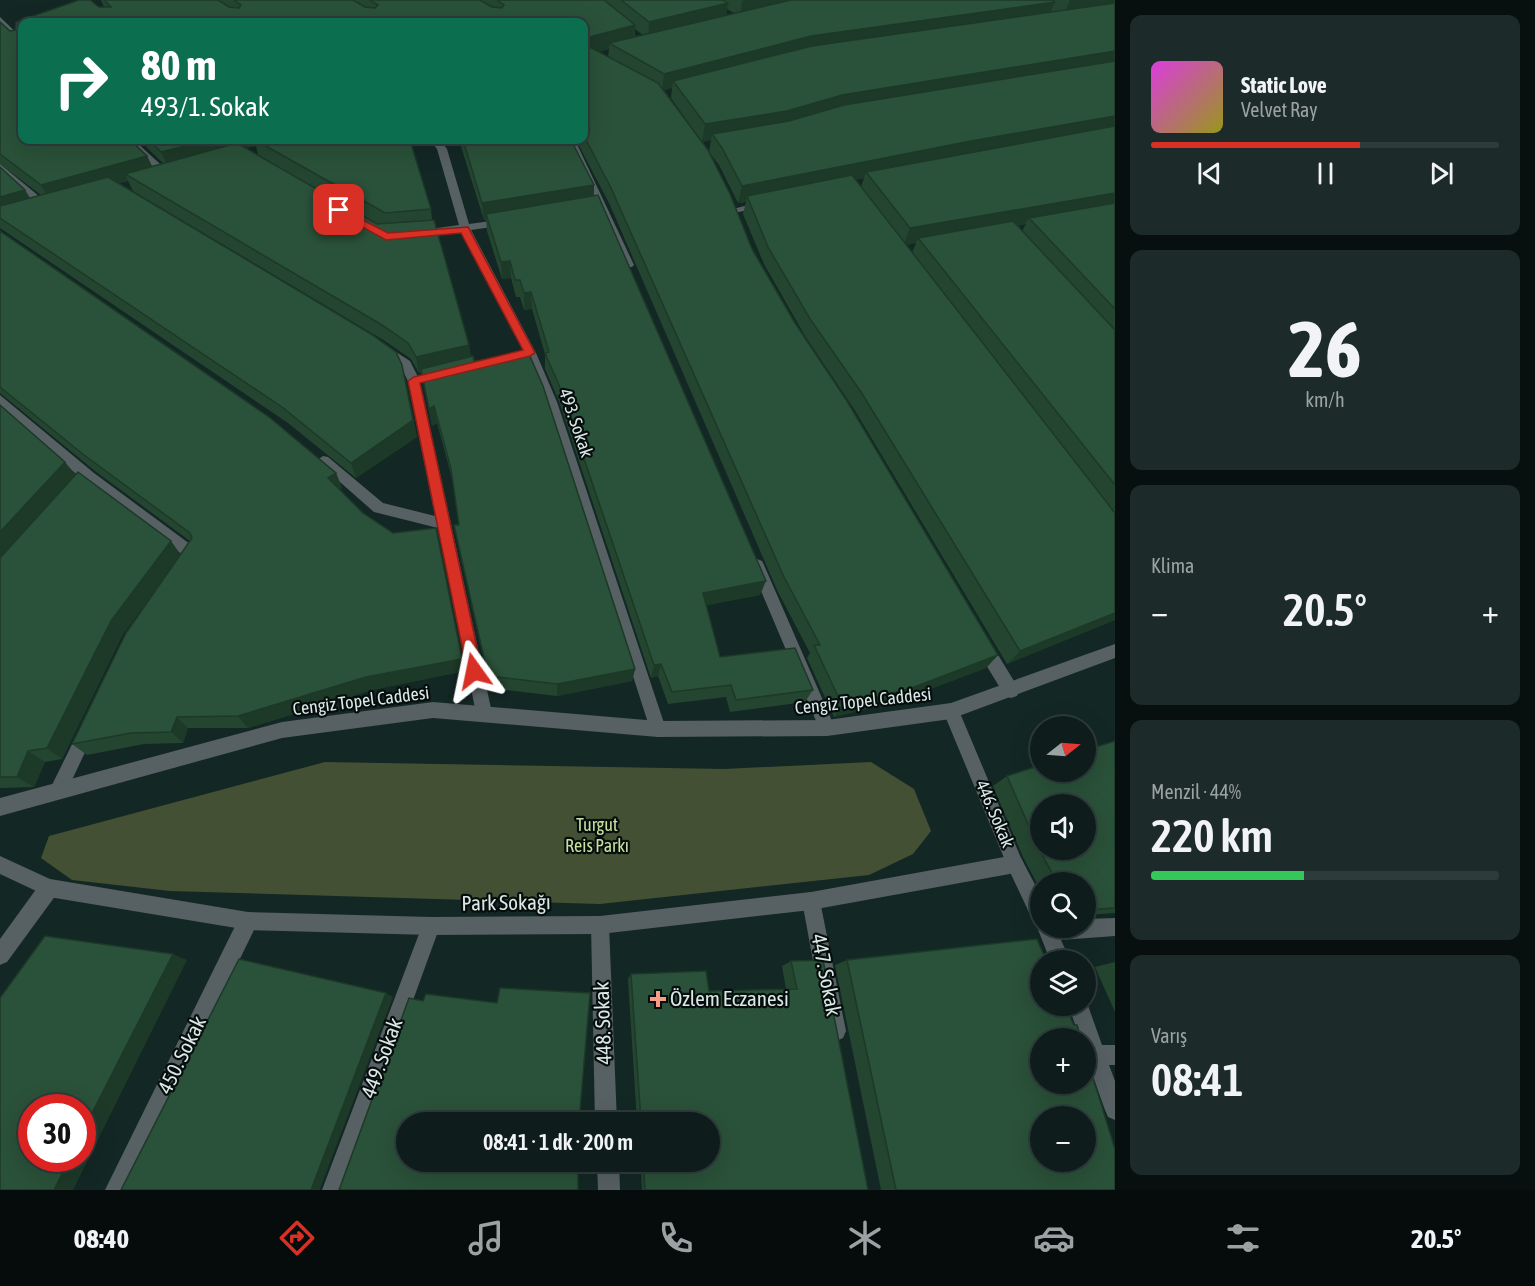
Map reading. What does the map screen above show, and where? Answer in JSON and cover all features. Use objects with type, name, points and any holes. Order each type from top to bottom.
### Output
[{"type":"street","points":[[0,19],[18,39]]},
{"type":"street","points":[[138,144],[163,178],[179,174]]},
{"type":"street","name":"493. Sokak","points":[[438,144],[442,149],[465,229],[524,354],[551,402],[657,729]]},
{"type":"street","points":[[572,144],[597,207],[636,282]]},
{"type":"street","points":[[0,167],[47,208]]},
{"type":"street","points":[[734,211],[780,200]]},
{"type":"street","points":[[409,235],[522,220]]},
{"type":"street","points":[[370,340],[406,364],[420,380],[442,523],[484,713]]},
{"type":"street","points":[[4,410],[86,481],[193,554],[179,573]]},
{"type":"street","points":[[309,450],[379,508],[442,523]]},
{"type":"street","points":[[752,554],[826,728]]},
{"type":"street","points":[[974,630],[1011,691]]},
{"type":"street","name":"Cengiz Topel Caddesi","points":[[0,807],[282,730],[433,710],[657,729],[826,728],[951,711],[1011,691],[1115,651]]},
{"type":"street","name":"446. Sokak","points":[[951,711],[1030,894]]},
{"type":"street","points":[[58,790],[94,716]]},
{"type":"street","name":"Park Sokağı","points":[[0,865],[49,888],[248,921],[431,926],[600,924],[811,901],[1015,864]]},
{"type":"street","points":[[0,955],[49,888]]},
{"type":"street","name":"447. Sokak","points":[[811,901],[840,1051]]},
{"type":"street","name":"450. Sokak","points":[[116,1190],[248,921]]},
{"type":"street","name":"448. Sokak","points":[[600,924],[606,1112]]},
{"type":"street","name":"449. Sokak","points":[[333,1190],[431,926]]},
{"type":"street","points":[[1096,926],[1115,927]]},
{"type":"street","points":[[1083,1016],[1106,1055],[1115,1110]]},
{"type":"street","points":[[608,1172],[609,1190]]},
{"type":"green space","name":"Turgut Reis Parkı","points":[[325,762],[724,769],[871,762],[914,789],[931,831],[913,854],[869,875],[600,904],[170,891],[72,880],[41,858],[49,836]]},
{"type":"building","points":[[79,0],[90,0],[99,7],[111,7],[104,0],[218,0],[229,7],[239,8],[241,5],[234,0],[353,0],[365,7],[375,8],[378,5],[370,0],[480,0],[492,7],[502,8],[504,5],[497,0],[604,0],[635,25],[588,39],[588,18],[27,18]]},
{"type":"building","points":[[621,0],[723,0],[728,3],[649,22]]},
{"type":"building","points":[[791,0],[1053,0],[1055,2],[811,36],[664,74],[609,43]]},
{"type":"building","points":[[1115,3],[1115,51],[842,95],[787,111],[705,124],[673,81],[812,46]]},
{"type":"building","points":[[18,21],[18,144],[134,144],[147,156],[41,185],[0,154],[0,22],[10,31],[15,30]]},
{"type":"building","points":[[588,46],[658,83],[708,150],[730,194],[752,249],[795,323],[847,401],[998,655],[909,689],[842,705],[814,645],[820,645],[784,577],[611,188],[588,144]]},
{"type":"building","points":[[1115,61],[1115,116],[971,141],[742,186],[712,134],[789,121],[844,105]]},
{"type":"building","points":[[1115,126],[1115,193],[910,228],[866,172]]},
{"type":"building","points":[[153,144],[193,144],[161,152]]},
{"type":"building","points":[[239,144],[377,224],[434,220],[469,345],[416,357],[408,343],[382,325],[125,174]]},
{"type":"building","points":[[262,144],[411,144],[431,209],[385,213]]},
{"type":"building","points":[[464,144],[573,144],[594,185],[482,203]]},
{"type":"building","points":[[0,167],[25,190],[0,197]]},
{"type":"building","points":[[852,175],[1115,513],[1115,613],[1020,651],[861,392],[810,319],[768,247],[747,196]]},
{"type":"building","points":[[108,177],[371,334],[396,352],[402,365],[413,420],[351,463],[282,407],[0,218],[0,206]]},
{"type":"building","points":[[598,195],[766,581],[703,593],[720,657],[795,648],[813,690],[736,700],[731,685],[672,692],[661,664],[654,665],[559,385],[545,353],[549,352],[531,292],[524,293],[520,280],[515,280],[510,261],[501,262],[486,214]]},
{"type":"building","points":[[1115,203],[1115,309],[1029,218]]},
{"type":"building","points":[[1013,221],[1115,330],[1115,485],[918,238]]},
{"type":"building","points":[[0,231],[269,417],[336,473],[328,478],[363,513],[393,533],[436,528],[462,659],[366,677],[238,716],[177,717],[171,732],[131,733],[72,744],[126,633],[192,538],[190,533],[84,455],[0,387]]},
{"type":"building","points":[[529,354],[543,386],[635,669],[557,684],[488,676],[454,525],[459,525],[451,469],[434,406],[429,409],[421,369],[473,356],[474,361]]},
{"type":"building","points":[[0,405],[65,462],[0,532]]},
{"type":"building","points":[[78,472],[171,541],[111,621],[47,748],[28,751],[17,777],[0,777],[0,558]]},
{"type":"building","points":[[1115,741],[1115,908],[1096,909],[1096,872],[1052,872],[1045,860],[1096,860],[1096,794],[1030,794],[1030,828],[1007,776],[1030,769],[1030,782],[1096,782],[1096,747]]},
{"type":"building","points":[[45,936],[173,954],[96,1105],[96,1094],[18,1094],[18,1172],[63,1172],[54,1190],[0,1190],[0,998]]},
{"type":"building","points":[[1037,939],[1042,950],[1030,950],[1030,1016],[1070,1016],[1078,1028],[1030,1028],[1030,1094],[1096,1094],[1096,1087],[1115,1149],[1115,1190],[896,1190],[847,960]]},
{"type":"building","points":[[239,959],[386,993],[311,1190],[121,1190]]},
{"type":"building","points":[[823,960],[868,1190],[645,1190],[644,1172],[720,1172],[720,1112],[640,1112],[631,974],[706,971],[709,991],[797,989],[791,961]]},
{"type":"building","points":[[500,988],[590,993],[580,1112],[396,1112],[396,1172],[578,1172],[578,1190],[339,1190],[409,998],[423,1001],[426,994],[497,1003]]},
{"type":"place","name":"Özlem Eczanesi","points":[[658,999]]},
{"type":"route","points":[[339,210],[386,237],[465,229],[530,353],[414,381],[474,671]]}]
